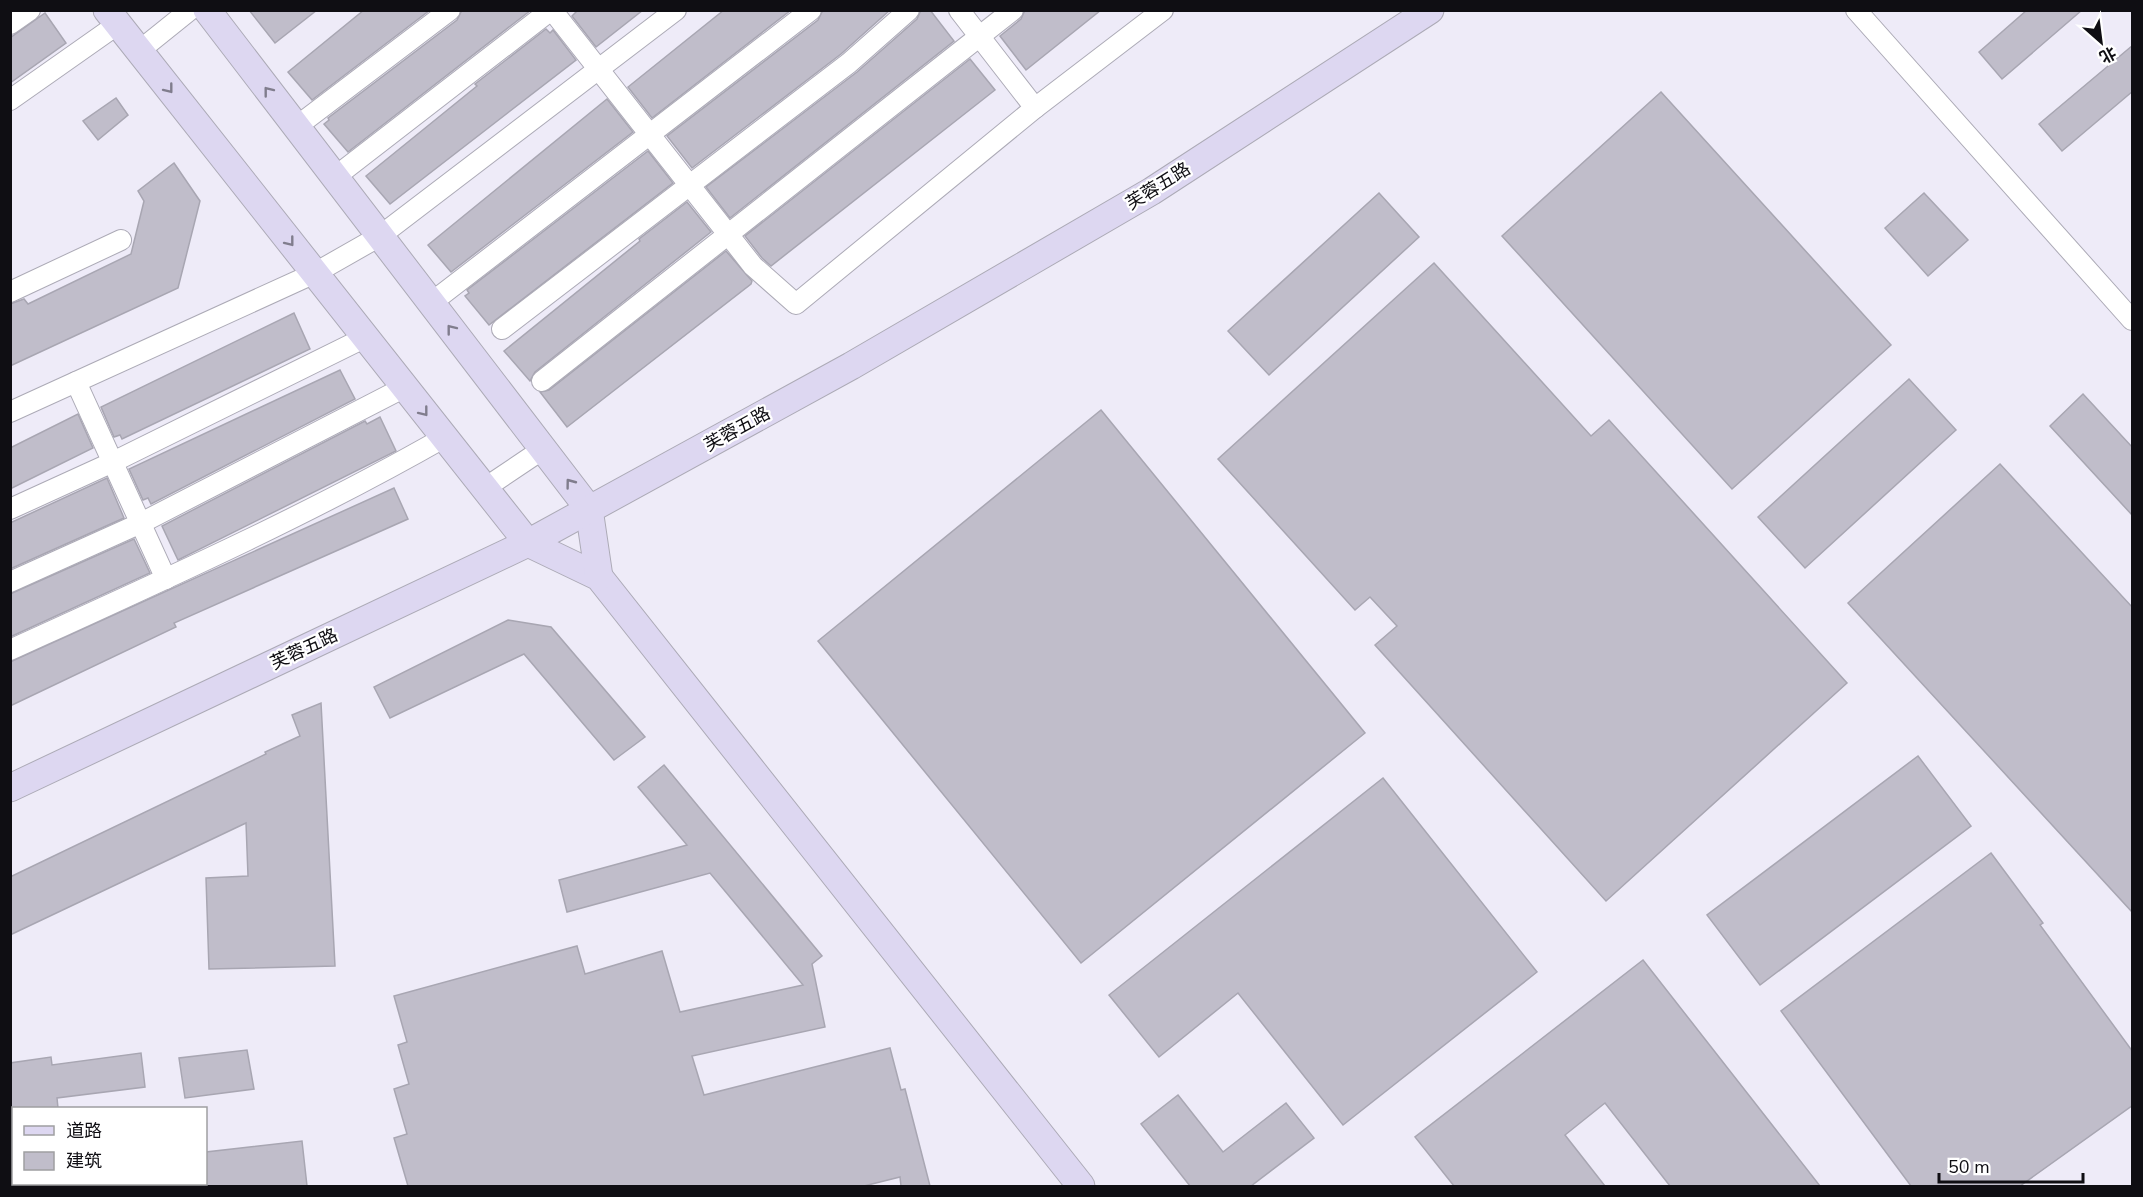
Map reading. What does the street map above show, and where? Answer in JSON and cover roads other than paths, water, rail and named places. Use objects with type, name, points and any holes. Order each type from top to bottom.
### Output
[{"type":"street","points":[[10,24],[30,10]]},
{"type":"street","points":[[139,51],[190,10]]},
{"type":"street","points":[[207,10],[589,509],[599,577]]},
{"type":"street","points":[[296,127],[450,10]]},
{"type":"street","points":[[335,177],[552,10],[753,266],[796,304],[1035,108],[1163,10]]},
{"type":"street","points":[[10,412],[315,273],[380,236],[676,10]]},
{"type":"street","points":[[431,303],[811,10]]},
{"type":"street","points":[[502,329],[849,63],[909,10]]},
{"type":"street","points":[[959,10],[1035,108]]},
{"type":"street","points":[[542,381],[1013,10]]},
{"type":"street","name":"芙蓉五路","points":[[10,788],[528,543],[851,366],[1152,191],[1430,10]]},
{"type":"street","points":[[1856,10],[2133,320]]},
{"type":"street","points":[[10,100],[112,17],[528,543],[599,577],[1081,1186]]},
{"type":"street","points":[[10,292],[121,240]]},
{"type":"street","points":[[10,509],[113,462],[366,337]]},
{"type":"street","points":[[76,382],[166,579]]},
{"type":"street","points":[[10,582],[141,523],[405,387]]},
{"type":"street","points":[[10,650],[166,579],[384,472],[445,437]]},
{"type":"street","points":[[485,488],[543,449]]}]
